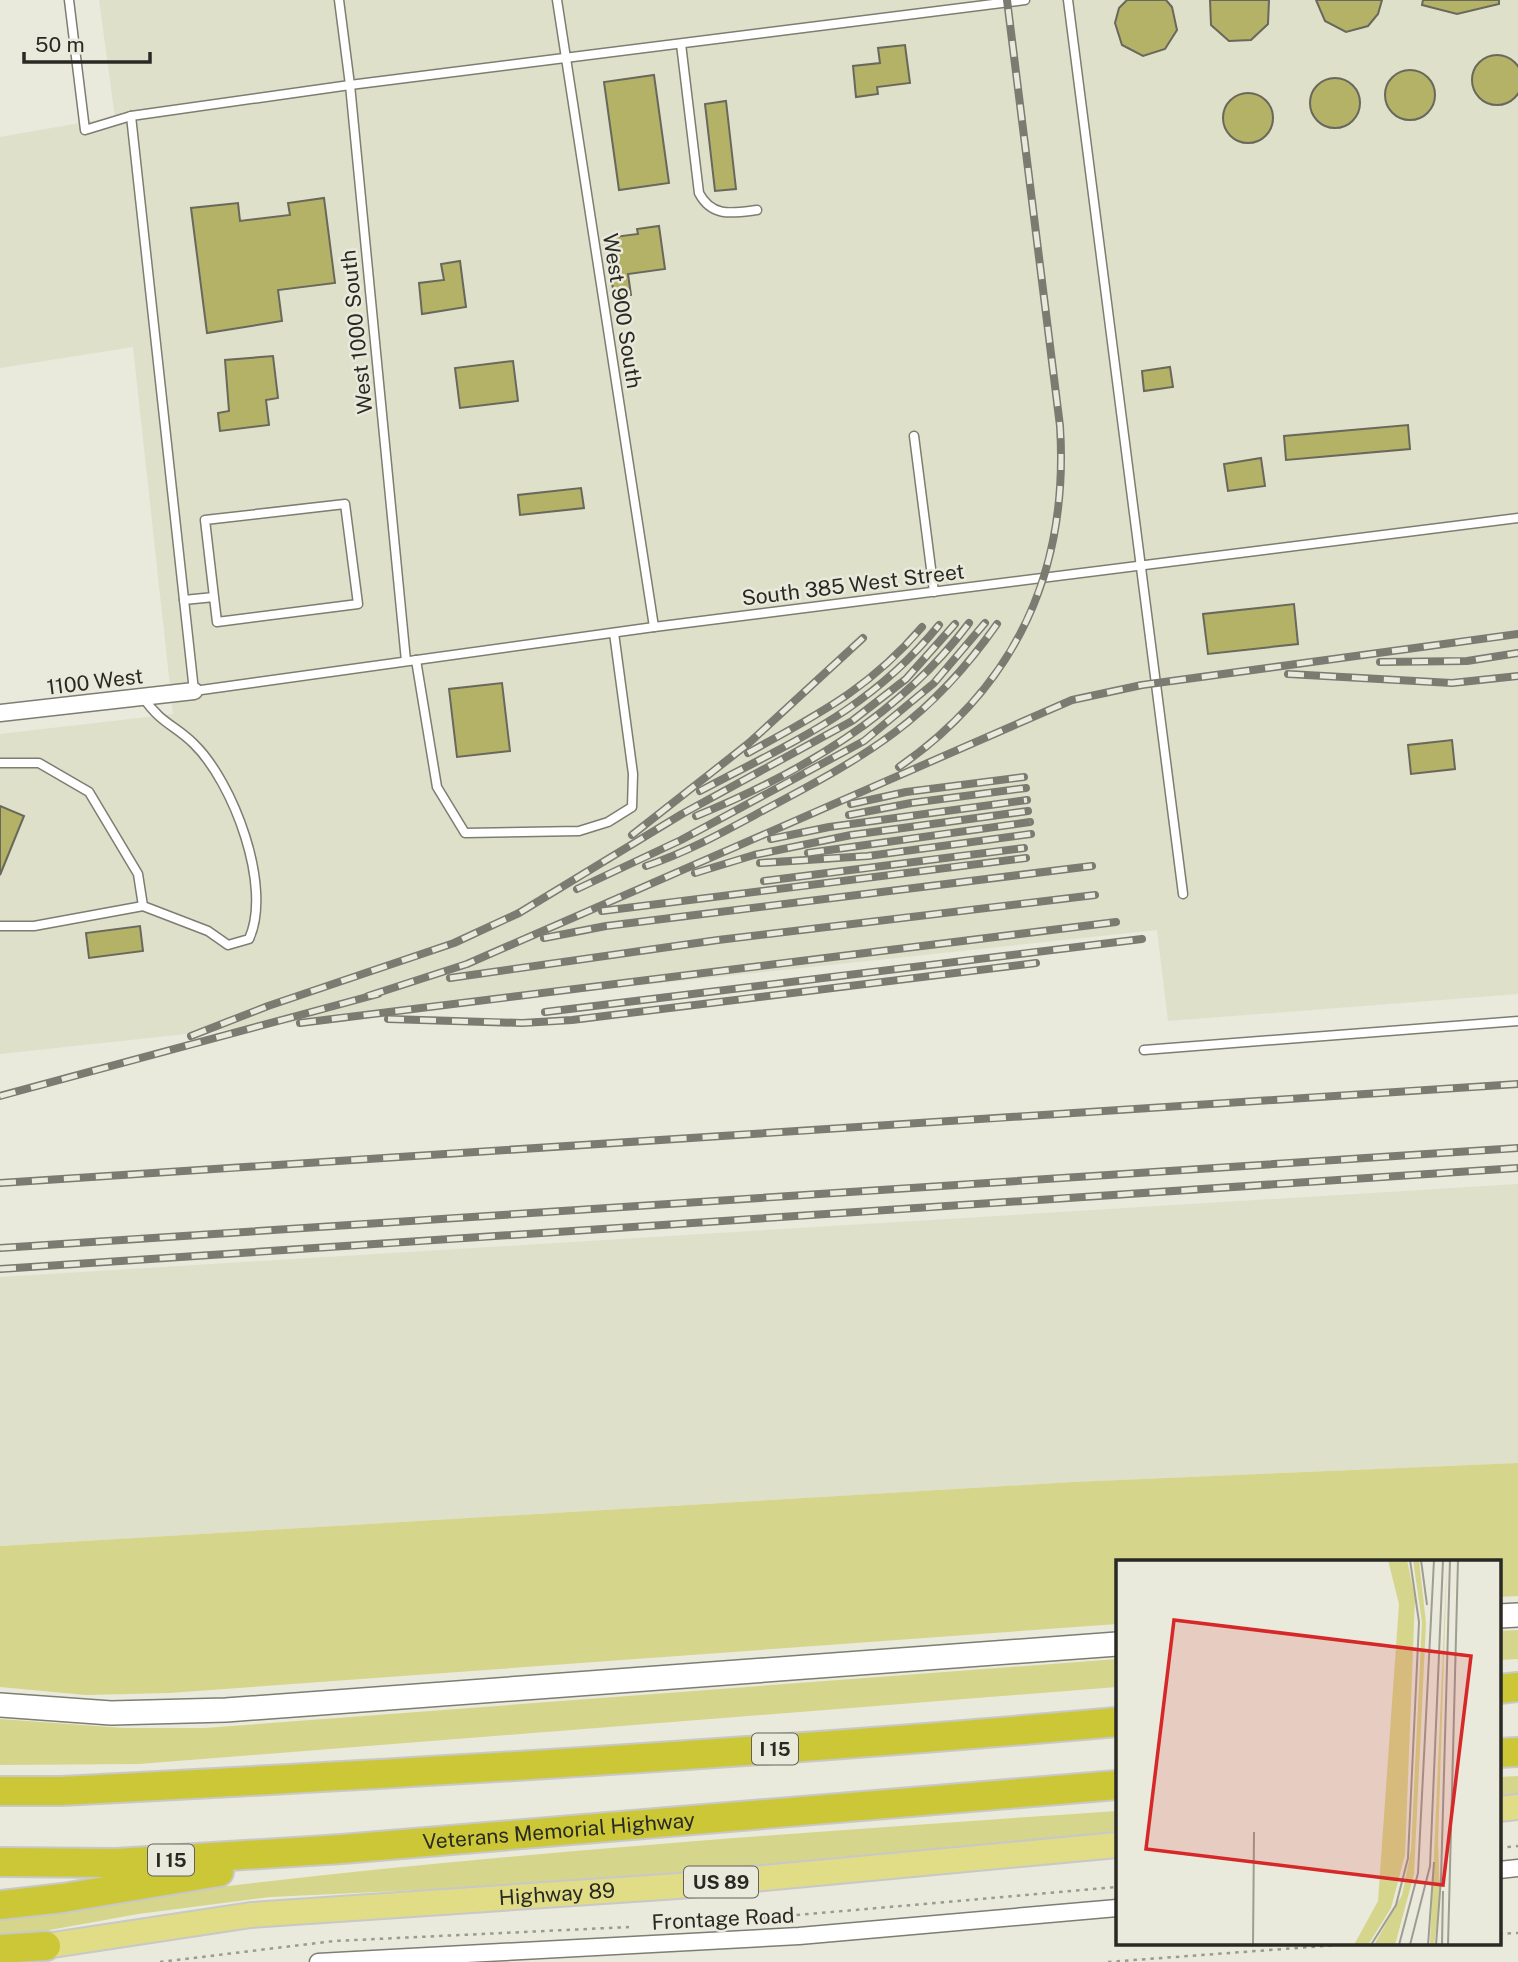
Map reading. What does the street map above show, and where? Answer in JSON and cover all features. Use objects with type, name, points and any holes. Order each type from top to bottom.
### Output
[{"type":"highway","points":[[1500,1689],[1518,1687]]},
{"type":"highway","name":"I 15","points":[[0,1791],[61,1791],[432,1773],[934,1738],[1116,1722]]},
{"type":"highway","points":[[1500,1753],[1518,1752]]},
{"type":"highway","name":"Veterans Memorial Highway","points":[[0,1862],[116,1863],[342,1849],[1116,1785]]},
{"type":"highway","points":[[0,1905],[154,1884],[342,1849]]},
{"type":"highway","points":[[0,1950],[46,1947]]},
{"type":"main road","points":[[1500,1616],[1518,1615]]},
{"type":"main road","points":[[0,1705],[111,1713],[226,1710],[1116,1644]]},
{"type":"main road","points":[[1500,1809],[1518,1807]]},
{"type":"main road","name":"Highway 89","points":[[0,1960],[46,1947],[263,1914],[678,1886],[1116,1845]]},
{"type":"street","name":"1100 West","points":[[0,713],[194,691]]},
{"type":"street","points":[[1500,1870],[1518,1868]]},
{"type":"street","name":"Frontage Road","points":[[324,1961],[799,1936],[1116,1908]]},
{"type":"lane","points":[[69,0],[85,130],[131,116],[350,85],[1025,0]]},
{"type":"lane","name":"West 1000 South","points":[[338,0],[350,85],[406,661]]},
{"type":"lane","name":"West 900 South","points":[[557,0],[564,59],[654,627]]},
{"type":"lane","points":[[1068,0],[1183,894]]},
{"type":"lane","points":[[681,44],[699,193],[710,209],[719,212],[757,210]]},
{"type":"lane","points":[[131,116],[194,691]]},
{"type":"lane","points":[[914,436],[934,592]]},
{"type":"lane","points":[[345,503],[358,604],[217,622],[214,597],[205,520],[345,503]]},
{"type":"lane","name":"South 385 West Street","points":[[194,691],[654,627],[1518,518]]},
{"type":"lane","points":[[184,600],[214,597]]},
{"type":"lane","points":[[416,660],[437,787],[465,833],[579,831],[608,822],[632,807],[633,774],[614,633]]},
{"type":"lane","points":[[0,926],[34,926],[143,906],[208,931],[228,945],[249,939],[255,926],[256,906],[248,849],[237,808],[216,771],[193,742],[155,715],[143,697]]},
{"type":"lane","points":[[0,764],[39,763],[89,792],[138,874],[143,906]]},
{"type":"lane","points":[[1144,1050],[1518,1021]]},
{"type":"path","points":[[1500,1848],[1518,1846]]},
{"type":"path","points":[[684,1924],[1116,1887]]},
{"type":"path","points":[[160,1962],[334,1941],[631,1927]]},
{"type":"path","points":[[1500,1934],[1518,1933]]},
{"type":"path","points":[[1108,1962],[1351,1944]]},
{"type":"shaded area","points":[[99,0],[1518,0],[1518,994],[1168,1021],[1157,930],[0,1054],[0,734],[173,714],[133,347],[0,368],[0,137],[115,117]]},
{"type":"shaded area","points":[[1518,1184],[1518,1463],[1073,1482],[0,1546],[0,1277]]},
{"type":"shaded area","points":[[1518,1463],[1518,1596],[1500,1597],[1500,1560],[1116,1560],[1116,1624],[169,1693],[86,1695],[0,1687],[0,1546],[1073,1482]]},
{"type":"shaded area","points":[[1518,1630],[1518,1659],[1500,1660],[1500,1631]]},
{"type":"shaded area","points":[[1116,1659],[1116,1687],[139,1764],[0,1765],[0,1719],[123,1728],[205,1728]]},
{"type":"shaded area","points":[[1518,1776],[1518,1797],[1500,1799],[1500,1777]]},
{"type":"shaded area","points":[[1116,1811],[1116,1838],[763,1874],[270,1897],[138,1914],[0,1939],[0,1916],[139,1897],[418,1866],[837,1830]]},
{"type":"building","points":[[1127,0],[1166,0],[1172,7],[1177,30],[1165,49],[1143,56],[1122,45],[1115,23],[1119,8]]},
{"type":"building","points":[[1210,0],[1269,0],[1268,24],[1251,40],[1229,41],[1211,25]]},
{"type":"building","points":[[1316,0],[1382,0],[1378,14],[1368,26],[1346,32],[1325,21]]},
{"type":"building","points":[[1423,0],[1499,0],[1499,4],[1457,14],[1422,5]]},
{"type":"building","points":[[905,45],[910,83],[877,87],[878,94],[856,97],[853,66],[880,63],[878,48]]},
{"type":"building","points":[[1497,55],[1514,63],[1519,70],[1519,90],[1514,97],[1497,105],[1480,97],[1472,80],[1480,63]]},
{"type":"building","points":[[1400,71],[1420,71],[1434,85],[1434,105],[1420,119],[1400,119],[1386,105],[1386,85]]},
{"type":"building","points":[[654,75],[669,183],[619,190],[604,82]]},
{"type":"building","points":[[1325,79],[1345,79],[1359,93],[1359,113],[1345,127],[1325,127],[1311,113],[1311,93]]},
{"type":"building","points":[[1238,94],[1258,94],[1272,108],[1272,128],[1258,142],[1238,142],[1224,128],[1224,108]]},
{"type":"building","points":[[726,101],[736,189],[715,191],[705,104]]},
{"type":"building","points":[[324,198],[335,283],[278,290],[282,321],[207,333],[191,208],[238,203],[240,221],[290,215],[288,203]]},
{"type":"building","points":[[659,226],[665,269],[628,274],[631,295],[614,297],[606,238],[638,234],[637,229]]},
{"type":"building","points":[[460,261],[466,307],[422,314],[419,283],[444,280],[441,264]]},
{"type":"building","points":[[273,356],[278,398],[266,400],[269,425],[220,431],[218,413],[229,411],[225,360]]},
{"type":"building","points":[[513,361],[518,401],[460,408],[455,368]]},
{"type":"building","points":[[1170,367],[1173,387],[1144,391],[1142,371]]},
{"type":"building","points":[[1408,425],[1410,449],[1286,460],[1284,436]]},
{"type":"building","points":[[1261,458],[1265,486],[1228,491],[1224,464]]},
{"type":"building","points":[[581,488],[584,508],[520,515],[518,495]]},
{"type":"building","points":[[1294,604],[1298,644],[1208,654],[1203,614]]},
{"type":"building","points":[[502,683],[510,751],[457,757],[449,689]]},
{"type":"building","points":[[1452,740],[1455,769],[1411,774],[1408,745]]},
{"type":"building","points":[[0,806],[24,816],[0,875]]},
{"type":"building","points":[[140,926],[143,951],[89,958],[86,933]]},
{"type":"railway","points":[[899,767],[940,735],[975,699],[1004,661],[1027,619],[1044,575],[1055,528],[1061,478],[1060,426],[1007,0]]},
{"type":"railway","points":[[696,816],[773,781],[846,738],[912,686],[942,656],[969,623]]},
{"type":"railway","points":[[577,889],[681,840],[864,741],[934,683],[985,623]]},
{"type":"railway","points":[[191,1036],[268,1006],[454,943],[519,913],[682,814],[852,721],[906,679],[955,624]]},
{"type":"railway","points":[[646,866],[722,833],[836,771],[894,733],[947,686],[997,624]]},
{"type":"railway","points":[[700,791],[799,739],[858,702],[886,680],[939,625]]},
{"type":"railway","points":[[748,753],[820,713],[862,684],[882,668],[922,627]]},
{"type":"railway","points":[[368,996],[467,964],[1072,700],[1142,685],[1518,634]]},
{"type":"railway","points":[[632,835],[749,743],[863,638]]},
{"type":"railway","points":[[1380,662],[1467,661],[1518,653]]},
{"type":"railway","points":[[1288,674],[1452,683],[1518,676]]},
{"type":"railway","points":[[851,804],[906,792],[1024,777]]},
{"type":"railway","points":[[849,815],[911,803],[1026,788]]},
{"type":"railway","points":[[771,839],[829,827],[1027,800]]},
{"type":"railway","points":[[695,873],[754,855],[851,835],[1028,811]]},
{"type":"railway","points":[[808,853],[1030,822]]},
{"type":"railway","points":[[760,863],[868,856],[1031,834]]},
{"type":"railway","points":[[764,881],[1024,848]]},
{"type":"railway","points":[[602,911],[1026,858]]},
{"type":"railway","points":[[544,938],[606,926],[1092,866]]},
{"type":"railway","points":[[450,978],[718,940],[1095,895]]},
{"type":"railway","points":[[300,1023],[1116,922]]},
{"type":"railway","points":[[545,1012],[1142,939]]},
{"type":"railway","points":[[388,1019],[522,1023],[572,1020],[1036,963]]},
{"type":"railway","points":[[0,1096],[378,994]]},
{"type":"railway","points":[[0,1183],[1518,1084]]},
{"type":"railway","points":[[0,1248],[1518,1148]]},
{"type":"railway","points":[[0,1269],[1518,1168]]}]
